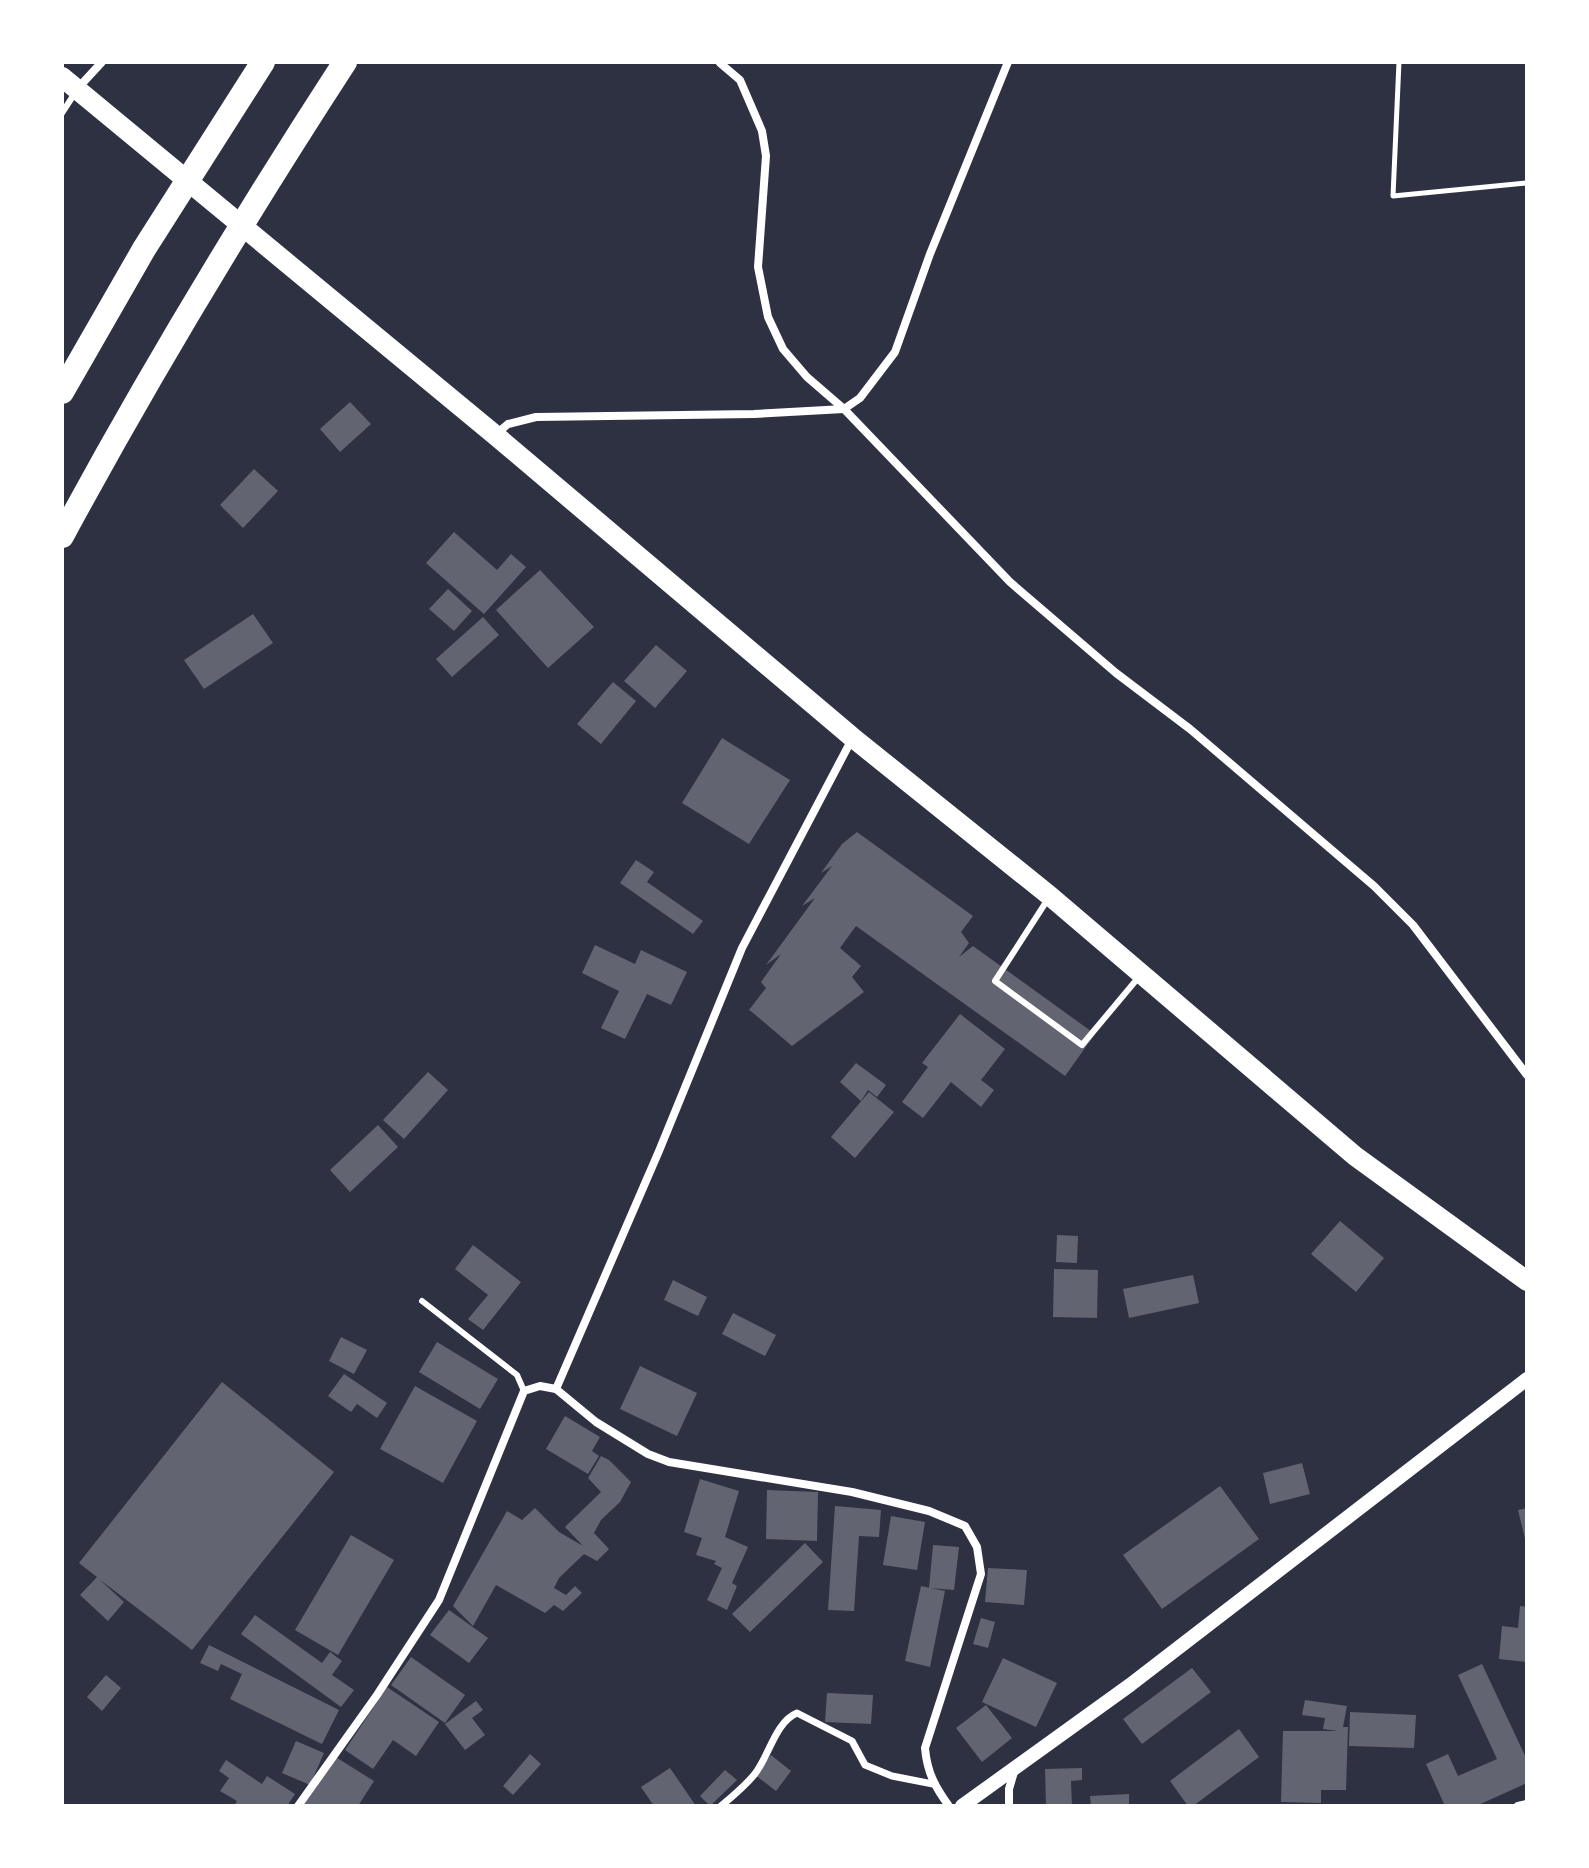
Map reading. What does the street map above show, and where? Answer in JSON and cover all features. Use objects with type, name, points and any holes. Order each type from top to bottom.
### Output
[{"type":"highway","points":[[62,392],[144,249],[263,62]]},
{"type":"highway","points":[[62,536],[203,286],[345,62]]},
{"type":"main road","points":[[69,83],[495,435],[852,737],[1050,896],[1355,1156],[1527,1281]]},
{"type":"street","points":[[69,83],[102,62]]},
{"type":"street","points":[[495,435],[508,424],[536,417],[754,414],[844,409],[860,398],[873,385],[895,352],[930,254],[1008,62]]},
{"type":"street","points":[[720,63],[740,80],[762,131],[766,156],[758,267],[768,317],[783,349],[1010,582],[1116,673],[1190,729],[1374,886],[1413,925],[1527,1075]]},
{"type":"street","points":[[556,1389],[659,1151],[742,948],[852,737]]},
{"type":"street","points":[[962,1806],[1130,1685],[1526,1378]]},
{"type":"street","points":[[298,1806],[377,1695],[439,1600],[524,1391],[540,1386],[556,1389],[596,1422],[648,1454],[669,1462],[852,1492],[929,1511],[965,1526],[977,1547],[981,1574],[925,1748],[926,1764],[933,1784],[949,1806]]},
{"type":"street","points":[[721,1806],[754,1775],[784,1721],[797,1713],[852,1741],[865,1765],[892,1776],[933,1784]]},
{"type":"street","points":[[1009,1806],[1009,1789],[1015,1768]]},
{"type":"street","points":[[1518,1806],[1527,1804]]},
{"type":"lane","points":[[62,113],[69,83]]},
{"type":"lane","points":[[1050,896],[995,981],[1082,1045],[1140,975]]},
{"type":"lane","points":[[422,1301],[517,1375],[524,1391]]},
{"type":"path","points":[[1399,62],[1393,196],[1527,183]]},
{"type":"building","points":[[350,402],[371,424],[340,452],[320,429]]},
{"type":"building","points":[[254,469],[278,491],[243,528],[220,505]]},
{"type":"building","points":[[454,532],[497,570],[511,554],[526,567],[484,614],[426,563]]},
{"type":"building","points":[[540,570],[594,627],[548,668],[496,610]]},
{"type":"building","points":[[448,589],[472,611],[454,631],[429,609]]},
{"type":"building","points":[[253,614],[273,643],[204,689],[184,660]]},
{"type":"building","points":[[483,617],[499,635],[452,677],[436,659]]},
{"type":"building","points":[[656,645],[687,671],[655,708],[624,681]]},
{"type":"building","points":[[613,682],[636,701],[601,744],[577,724]]},
{"type":"building","points":[[722,738],[790,780],[749,844],[682,803]]},
{"type":"building","points":[[857,832],[973,916],[961,932],[969,943],[959,957],[973,946],[1095,1034],[1065,1076],[856,926],[840,948],[861,966],[852,977],[864,992],[792,1046],[749,1010],[766,988],[761,982],[781,954],[766,965],[815,898],[802,906],[832,866],[821,873],[842,844]]},
{"type":"building","points":[[636,860],[654,872],[647,882],[703,921],[693,934],[620,883]]},
{"type":"building","points":[[595,945],[635,964],[641,950],[687,972],[671,1005],[647,994],[625,1039],[601,1028],[619,991],[582,973]]},
{"type":"building","points":[[960,1014],[1005,1049],[981,1080],[994,1090],[981,1107],[951,1082],[923,1118],[902,1102],[928,1067],[922,1063]]},
{"type":"building","points":[[856,1063],[886,1085],[877,1097],[868,1090],[861,1101],[840,1082]]},
{"type":"building","points":[[428,1072],[448,1090],[404,1139],[383,1120]]},
{"type":"building","points":[[869,1092],[894,1112],[855,1158],[831,1137]]},
{"type":"building","points":[[378,1125],[398,1147],[350,1192],[330,1170]]},
{"type":"building","points":[[1340,1221],[1384,1258],[1356,1292],[1311,1254]]},
{"type":"building","points":[[1057,1235],[1078,1236],[1077,1263],[1056,1262]]},
{"type":"building","points":[[473,1245],[521,1282],[483,1330],[468,1319],[488,1295],[455,1269]]},
{"type":"building","points":[[1054,1269],[1098,1270],[1097,1318],[1053,1317]]},
{"type":"building","points":[[1193,1275],[1199,1303],[1129,1318],[1123,1289]]},
{"type":"building","points":[[673,1280],[707,1297],[698,1316],[664,1300]]},
{"type":"building","points":[[733,1313],[776,1335],[765,1356],[722,1334]]},
{"type":"building","points":[[341,1337],[367,1350],[354,1374],[329,1361]]},
{"type":"building","points":[[437,1342],[498,1379],[480,1409],[419,1372]]},
{"type":"building","points":[[640,1366],[697,1393],[677,1436],[620,1409]]},
{"type":"building","points":[[344,1374],[387,1403],[377,1418],[357,1404],[351,1412],[328,1396]]},
{"type":"building","points":[[222,1382],[334,1472],[192,1650],[99,1579],[124,1602],[108,1621],[80,1595],[97,1577],[79,1563]]},
{"type":"building","points":[[415,1386],[477,1421],[443,1483],[380,1449]]},
{"type":"building","points":[[565,1416],[600,1437],[592,1451],[599,1456],[588,1474],[546,1449]]},
{"type":"building","points":[[601,1456],[631,1482],[620,1502],[601,1520],[594,1533],[609,1549],[597,1561],[584,1554],[559,1578],[554,1588],[566,1595],[575,1586],[582,1593],[563,1611],[554,1605],[545,1613],[496,1585],[473,1626],[453,1606],[507,1511],[522,1520],[535,1508],[559,1532],[583,1546],[565,1527],[601,1492],[588,1478]]},
{"type":"building","points":[[1302,1463],[1310,1494],[1270,1504],[1263,1473]]},
{"type":"building","points":[[700,1479],[739,1491],[725,1537],[748,1547],[732,1583],[737,1586],[727,1610],[707,1600],[722,1568],[714,1564],[716,1561],[696,1555],[702,1538],[684,1532]]},
{"type":"building","points":[[1220,1486],[1259,1539],[1162,1609],[1123,1555]]},
{"type":"building","points":[[767,1490],[818,1492],[817,1541],[766,1539]]},
{"type":"building","points":[[835,1506],[881,1510],[879,1537],[859,1536],[854,1611],[828,1610]]},
{"type":"building","points":[[1527,1508],[1527,1543],[1526,1543],[1518,1510]]},
{"type":"building","points":[[891,1516],[925,1522],[917,1570],[883,1565]]},
{"type":"building","points":[[351,1535],[394,1560],[338,1655],[295,1630]]},
{"type":"building","points":[[805,1543],[823,1562],[750,1632],[732,1614]]},
{"type":"building","points":[[933,1545],[959,1547],[954,1590],[929,1588]]},
{"type":"building","points":[[988,1568],[1027,1570],[1024,1605],[985,1602]]},
{"type":"building","points":[[921,1586],[945,1591],[930,1667],[905,1661]]},
{"type":"building","points":[[1520,1606],[1527,1607],[1527,1662],[1499,1659],[1502,1626],[1518,1628]]},
{"type":"building","points":[[449,1610],[488,1638],[469,1663],[430,1635]]},
{"type":"building","points":[[255,1615],[322,1663],[330,1652],[342,1661],[332,1675],[354,1690],[341,1707],[241,1634]]},
{"type":"building","points":[[981,1618],[995,1622],[988,1648],[973,1644]]},
{"type":"building","points":[[209,1645],[339,1710],[322,1744],[230,1699],[242,1674],[221,1664],[218,1671],[200,1663]]},
{"type":"building","points":[[411,1657],[465,1695],[445,1723],[391,1685]]},
{"type":"building","points":[[1003,1658],[1057,1683],[1036,1727],[982,1702]]},
{"type":"building","points":[[1482,1664],[1527,1760],[1527,1783],[1476,1806],[1445,1806],[1426,1764],[1448,1754],[1458,1776],[1497,1759],[1458,1675]]},
{"type":"building","points":[[1192,1668],[1211,1692],[1142,1744],[1123,1719]]},
{"type":"building","points":[[106,1675],[121,1688],[102,1711],[87,1697]]},
{"type":"building","points":[[387,1687],[439,1722],[416,1756],[393,1740],[373,1769],[345,1750]]},
{"type":"building","points":[[827,1693],[873,1695],[871,1724],[825,1722]]},
{"type":"building","points":[[1305,1700],[1347,1706],[1343,1727],[1348,1727],[1346,1790],[1321,1790],[1321,1803],[1281,1802],[1283,1731],[1338,1731],[1323,1729],[1325,1718],[1302,1715]]},
{"type":"building","points":[[476,1701],[483,1710],[472,1718],[485,1735],[465,1750],[445,1724]]},
{"type":"building","points":[[986,1705],[1012,1738],[982,1762],[956,1728]]},
{"type":"building","points":[[1350,1712],[1416,1715],[1414,1748],[1349,1746]]},
{"type":"building","points":[[1239,1729],[1259,1757],[1193,1806],[1188,1806],[1170,1781]]},
{"type":"building","points":[[296,1741],[324,1753],[310,1785],[282,1773]]},
{"type":"building","points":[[530,1754],[541,1764],[513,1795],[503,1786]]},
{"type":"building","points":[[771,1755],[791,1771],[776,1791],[755,1775]]},
{"type":"building","points":[[334,1756],[374,1781],[358,1806],[302,1806]]},
{"type":"building","points":[[226,1760],[262,1784],[267,1776],[295,1794],[287,1806],[234,1806],[237,1801],[220,1791],[229,1778],[219,1771]]},
{"type":"building","points":[[670,1768],[696,1806],[654,1806],[641,1787]]},
{"type":"building","points":[[1082,1768],[1082,1780],[1071,1781],[1072,1806],[1046,1806],[1045,1769]]},
{"type":"building","points":[[725,1770],[737,1780],[710,1806],[700,1796]]},
{"type":"building","points":[[1129,1794],[1129,1806],[1091,1806],[1090,1796]]}]
